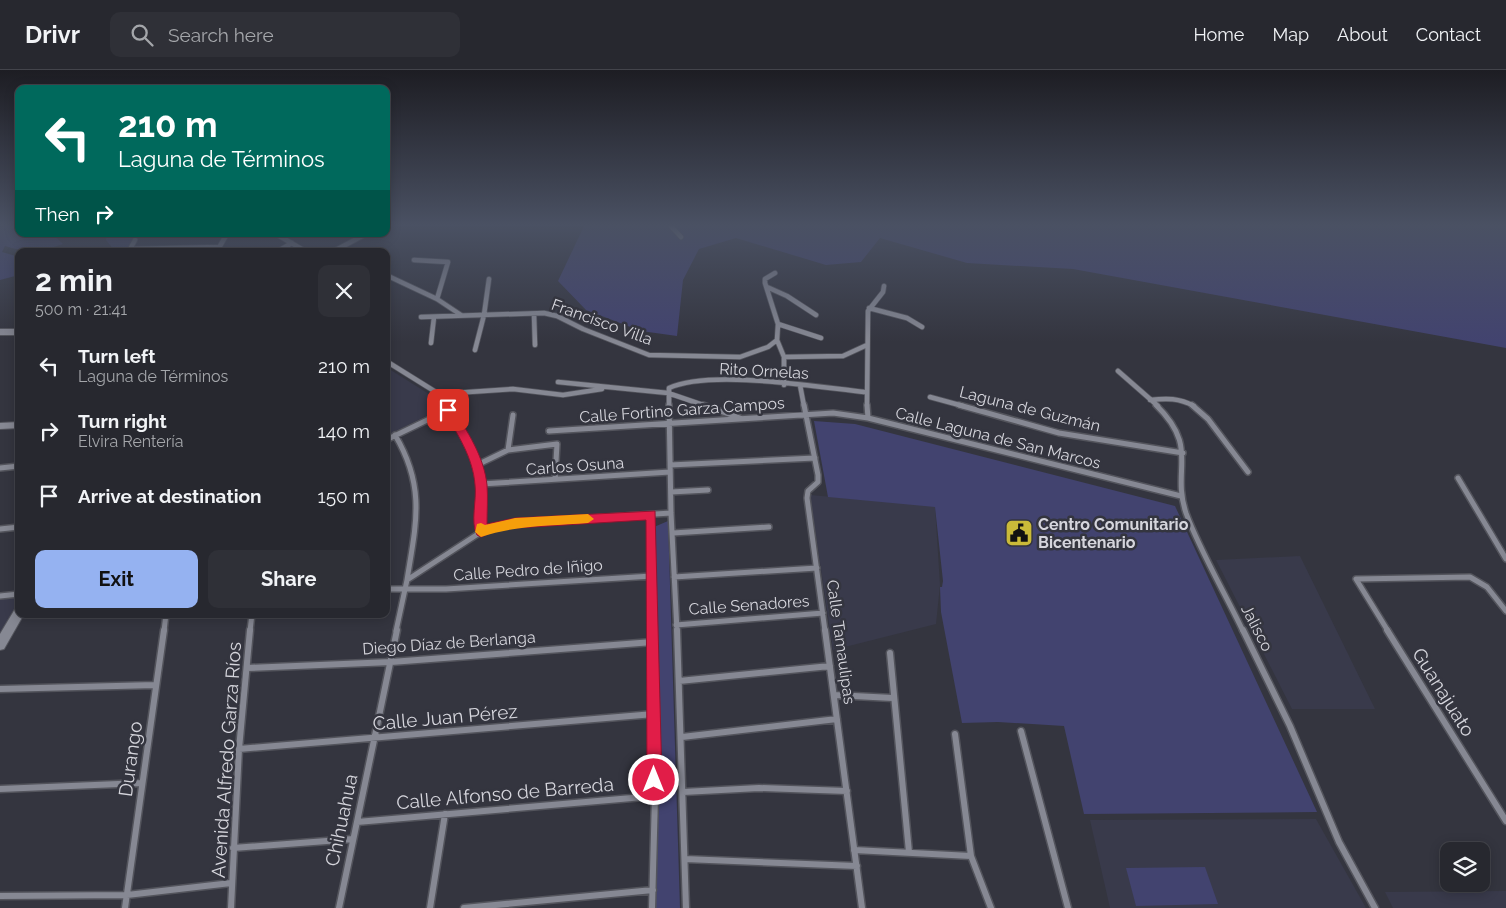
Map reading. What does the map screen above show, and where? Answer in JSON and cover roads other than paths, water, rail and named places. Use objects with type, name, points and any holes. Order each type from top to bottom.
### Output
[{"type":"street","points":[[437,299],[448,263]]},
{"type":"street","points":[[775,273],[765,279],[778,324],[777,340],[784,357],[784,385]]},
{"type":"street","points":[[390,277],[437,299],[462,315]]},
{"type":"street","points":[[475,350],[484,316],[489,279]]},
{"type":"street","points":[[868,418],[864,392],[869,358],[867,345],[869,308],[883,292],[884,286]]},
{"type":"street","points":[[767,287],[787,296],[816,315]]},
{"type":"street","points":[[869,308],[907,318],[922,326]]},
{"type":"street","points":[[534,314],[535,345]]},
{"type":"street","name":"Francisco Villa","points":[[420,317],[534,314],[557,316],[583,330],[650,355],[740,357],[768,347],[777,340]]},
{"type":"street","points":[[431,343],[434,317]]},
{"type":"street","points":[[778,324],[821,338]]},
{"type":"street","points":[[0,332],[15,332]]},
{"type":"street","points":[[784,357],[843,356],[867,345]]},
{"type":"street","points":[[390,363],[439,394],[465,435],[481,484],[481,532]]},
{"type":"street","name":"Jalisco","points":[[1118,371],[1150,400],[1178,431],[1183,453],[1181,496],[1196,537],[1290,726],[1339,842],[1375,908]]},
{"type":"street","name":"Rito Ornelas","points":[[668,393],[673,384],[686,381],[743,381],[864,392]]},
{"type":"street","points":[[558,382],[668,393],[743,419]]},
{"type":"street","name":"Calle Tamaulipas","points":[[800,385],[807,414],[818,482],[808,491],[807,495],[862,908]]},
{"type":"street","points":[[439,394],[513,389],[563,395],[610,388]]},
{"type":"street","points":[[668,393],[682,737],[686,908]]},
{"type":"street","name":"Laguna de Guzmán","points":[[930,397],[1059,433],[1183,453]]},
{"type":"street","points":[[1150,400],[1180,398],[1198,407],[1248,472]]},
{"type":"street","points":[[390,438],[448,410]]},
{"type":"street","name":"Calle Laguna de San Marcos","points":[[807,414],[833,414],[868,418],[1181,496]]},
{"type":"street","name":"Calle Fortino Garza Campos","points":[[549,431],[807,414]]},
{"type":"street","points":[[508,450],[513,415]]},
{"type":"street","points":[[0,426],[15,425]]},
{"type":"street","name":"Chihuahua","points":[[339,908],[408,580],[417,511],[416,484],[408,453],[395,435]]},
{"type":"street","points":[[476,465],[508,450],[556,444],[555,479]]},
{"type":"street","points":[[670,465],[815,458]]},
{"type":"street","points":[[0,468],[15,466]]},
{"type":"street","name":"Carlos Osuna","points":[[481,484],[670,472]]},
{"type":"street","points":[[1458,478],[1506,559]]},
{"type":"street","points":[[671,492],[708,490]]},
{"type":"street","points":[[408,580],[481,532],[493,527],[515,523],[672,514]]},
{"type":"street","points":[[651,515],[654,714],[652,908]]},
{"type":"street","points":[[0,529],[15,527]]},
{"type":"street","points":[[673,533],[769,527]]},
{"type":"street","points":[[674,577],[817,568]]},
{"type":"street","name":"Calle Pedro de Iñigo","points":[[390,589],[446,589],[652,576]]},
{"type":"street","name":"Guanajuato","points":[[1506,611],[1486,587],[1475,578],[1454,576],[1356,579],[1506,820]]},
{"type":"street","points":[[0,596],[15,594]]},
{"type":"street","name":"Calle Senadores","points":[[676,625],[823,613]]},
{"type":"street","points":[[0,645],[16,618]]},
{"type":"street","name":"Durango","points":[[125,908],[165,618]]},
{"type":"street","name":"Avenida Alfredo Garza Ríos","points":[[231,908],[239,749],[252,618]]},
{"type":"street","name":"Diego Díaz de Berlanga","points":[[247,668],[391,662],[653,642]]},
{"type":"street","points":[[890,653],[909,852]]},
{"type":"street","points":[[679,681],[830,666]]},
{"type":"street","points":[[0,689],[155,684]]},
{"type":"street","points":[[834,695],[893,698]]},
{"type":"street","name":"Calle Juan Pérez","points":[[239,749],[654,714]]},
{"type":"street","points":[[682,737],[837,720]]},
{"type":"street","points":[[1021,731],[1068,908]]},
{"type":"street","points":[[956,734],[971,856],[991,908]]},
{"type":"street","points":[[0,789],[142,783]]},
{"type":"street","points":[[683,792],[759,788],[847,791]]},
{"type":"street","name":"Calle Alfonso de Barreda","points":[[357,822],[654,796]]},
{"type":"street","points":[[430,908],[444,814]]},
{"type":"street","points":[[233,848],[353,839]]},
{"type":"street","points":[[854,850],[971,856]]},
{"type":"street","points":[[685,859],[856,866]]},
{"type":"street","points":[[0,896],[127,895],[231,883]]},
{"type":"street","points":[[464,908],[653,890]]},
{"type":"place","name":"Centro Comunitario Bicentenario","points":[[1019,533]]}]
